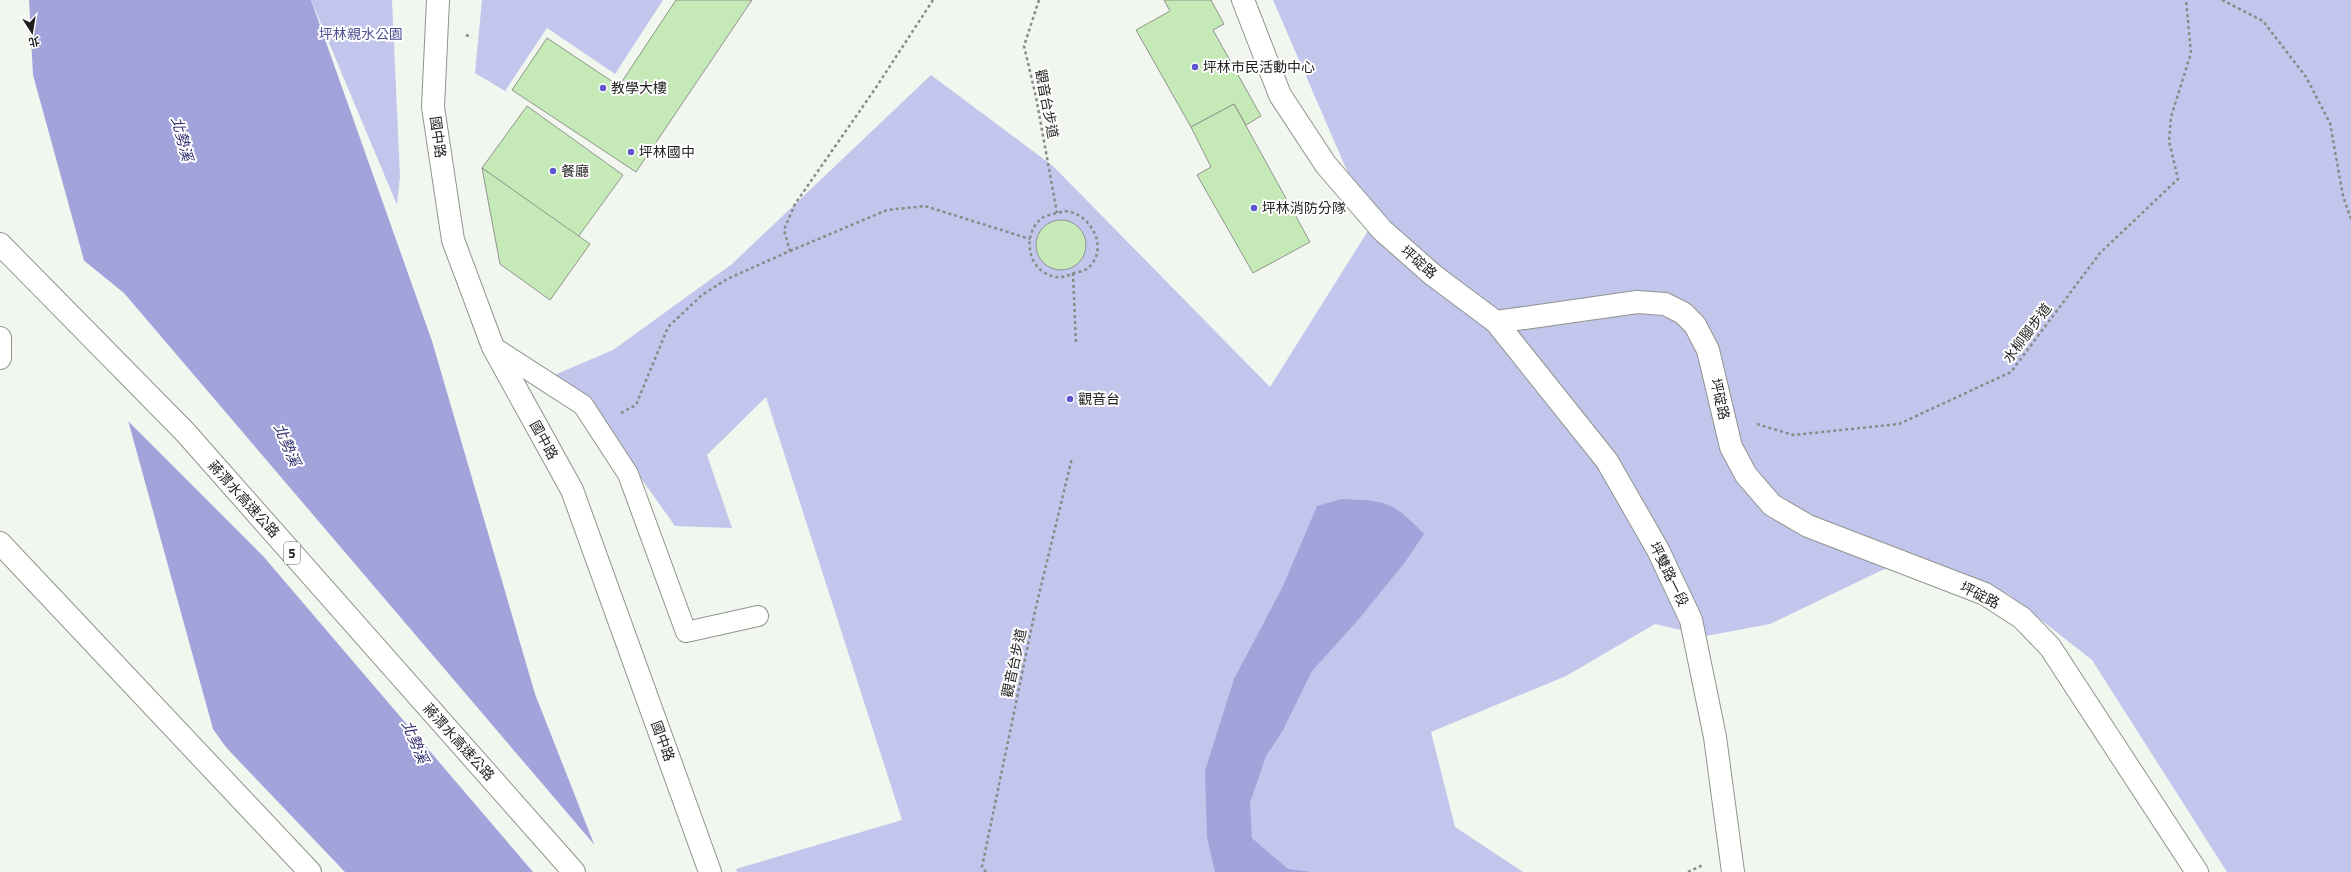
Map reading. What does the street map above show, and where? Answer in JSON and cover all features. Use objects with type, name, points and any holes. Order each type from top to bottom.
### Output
[{"type":"main road","name":"國中路","points":[[438,0],[433,107],[453,240],[493,347],[572,490],[710,871]]},
{"type":"main road","name":"坪碇路","points":[[1243,0],[1280,95],[1326,165],[1382,230],[1433,275],[1496,322],[1636,302],[1665,304],[1683,313],[1695,325],[1708,350],[1731,446],[1746,475],[1772,504],[1808,526],[1985,594],[2022,618],[2050,647],[2197,872]]},
{"type":"main road","name":"蔣渭水高速公路","points":[[0,245],[185,432],[574,872]]},
{"type":"main road","name":"坪雙路一段","points":[[1496,322],[1607,461],[1658,550],[1691,620],[1715,737],[1733,872]]},
{"type":"main road","points":[[0,338],[0,358]]},
{"type":"main road","points":[[0,542],[310,872]]},
{"type":"lane","points":[[493,347],[583,405],[628,474],[686,632],[758,616]]},
{"type":"path","points":[[790,251],[784,230],[795,204],[875,90],[933,0]]},
{"type":"path","name":"觀音台步道","points":[[1039,0],[1024,46],[1036,97],[1057,213]]},
{"type":"path","name":"水柳腳步道","points":[[1754,422],[1760,426],[1793,435],[1899,424],[2011,372],[2100,253],[2178,179],[2169,141],[2171,117],[2191,53],[2186,0]]},
{"type":"path","points":[[2222,0],[2263,21],[2306,77],[2330,123],[2343,196],[2351,218]]},
{"type":"path","points":[[597,426],[636,405],[668,327],[702,295],[727,279],[790,251],[887,210],[925,206],[1030,239]]},
{"type":"path","points":[[1066,211],[1080,215],[1090,223],[1096,234],[1097,246],[1094,259],[1088,268],[1062,278],[1051,276],[1041,270],[1034,262],[1029,249],[1033,229],[1043,217],[1057,213],[1066,211]]},
{"type":"path","points":[[1073,274],[1076,344]]},
{"type":"path","name":"觀音台步道","points":[[986,872],[982,867],[1027,650],[1072,458]]},
{"type":"green space","name":"坪林親水公園","points":[[311,0],[392,0],[400,177],[397,205]]},
{"type":"green space","points":[[482,0],[663,0],[615,74],[547,28],[505,91],[475,73]]},
{"type":"green space","points":[[1273,0],[2351,0],[2351,872],[2227,872],[2092,660],[2008,594],[1903,560],[1770,624],[1706,636],[1655,624],[1566,676],[1431,732],[1455,827],[1523,872],[737,872],[736,869],[902,820],[766,397],[707,455],[732,528],[675,526],[609,433],[538,382],[613,350],[732,264],[931,75],[1053,166],[1270,387],[1371,226]]},
{"type":"water","name":"北勢溪","points":[[29,0],[311,0],[432,341],[535,694],[605,872],[315,872],[213,729],[33,75]]},
{"type":"water","points":[[1342,499],[1379,502],[1388,505],[1404,515],[1424,534],[1405,562],[1359,619],[1312,671],[1283,730],[1266,756],[1250,803],[1252,838],[1288,869],[1312,872],[1215,872],[1207,837],[1205,771],[1234,679],[1283,586],[1317,506]]},
{"type":"pier","points":[[82,259],[124,293],[598,849],[607,872],[533,872],[263,556],[126,419]]},
{"type":"pier","points":[[218,739],[345,872],[313,872]]},
{"type":"building","name":"教學大樓","points":[[676,0],[752,0],[636,172],[512,90],[547,38],[619,86]]},
{"type":"building","name":"坪林市民活動中心","points":[[1164,0],[1211,0],[1224,24],[1213,30],[1261,116],[1246,125],[1234,104],[1191,127],[1136,30],[1170,11]]},
{"type":"building","name":"坪林消防分隊","points":[[1234,104],[1310,242],[1253,273],[1197,175],[1211,167],[1191,127]]},
{"type":"building","name":"餐廳","points":[[527,106],[623,175],[578,237],[482,168]]},
{"type":"building","points":[[482,168],[590,244],[550,300],[500,264]]},
{"type":"building","points":[[1061,220],[1071,222],[1079,227],[1084,235],[1086,245],[1084,255],[1079,263],[1071,268],[1061,270],[1051,268],[1043,263],[1038,255],[1036,245],[1038,235],[1043,227],[1051,222]]},
{"type":"place","name":"坪林市民活動中心","points":[[1195,67]]},
{"type":"place","name":"教學大樓","points":[[603,88]]},
{"type":"place","name":"坪林國中","points":[[631,152]]},
{"type":"place","name":"餐廳","points":[[553,171]]},
{"type":"place","name":"坪林消防分隊","points":[[1254,208]]},
{"type":"place","name":"觀音台","points":[[1070,399]]}]
